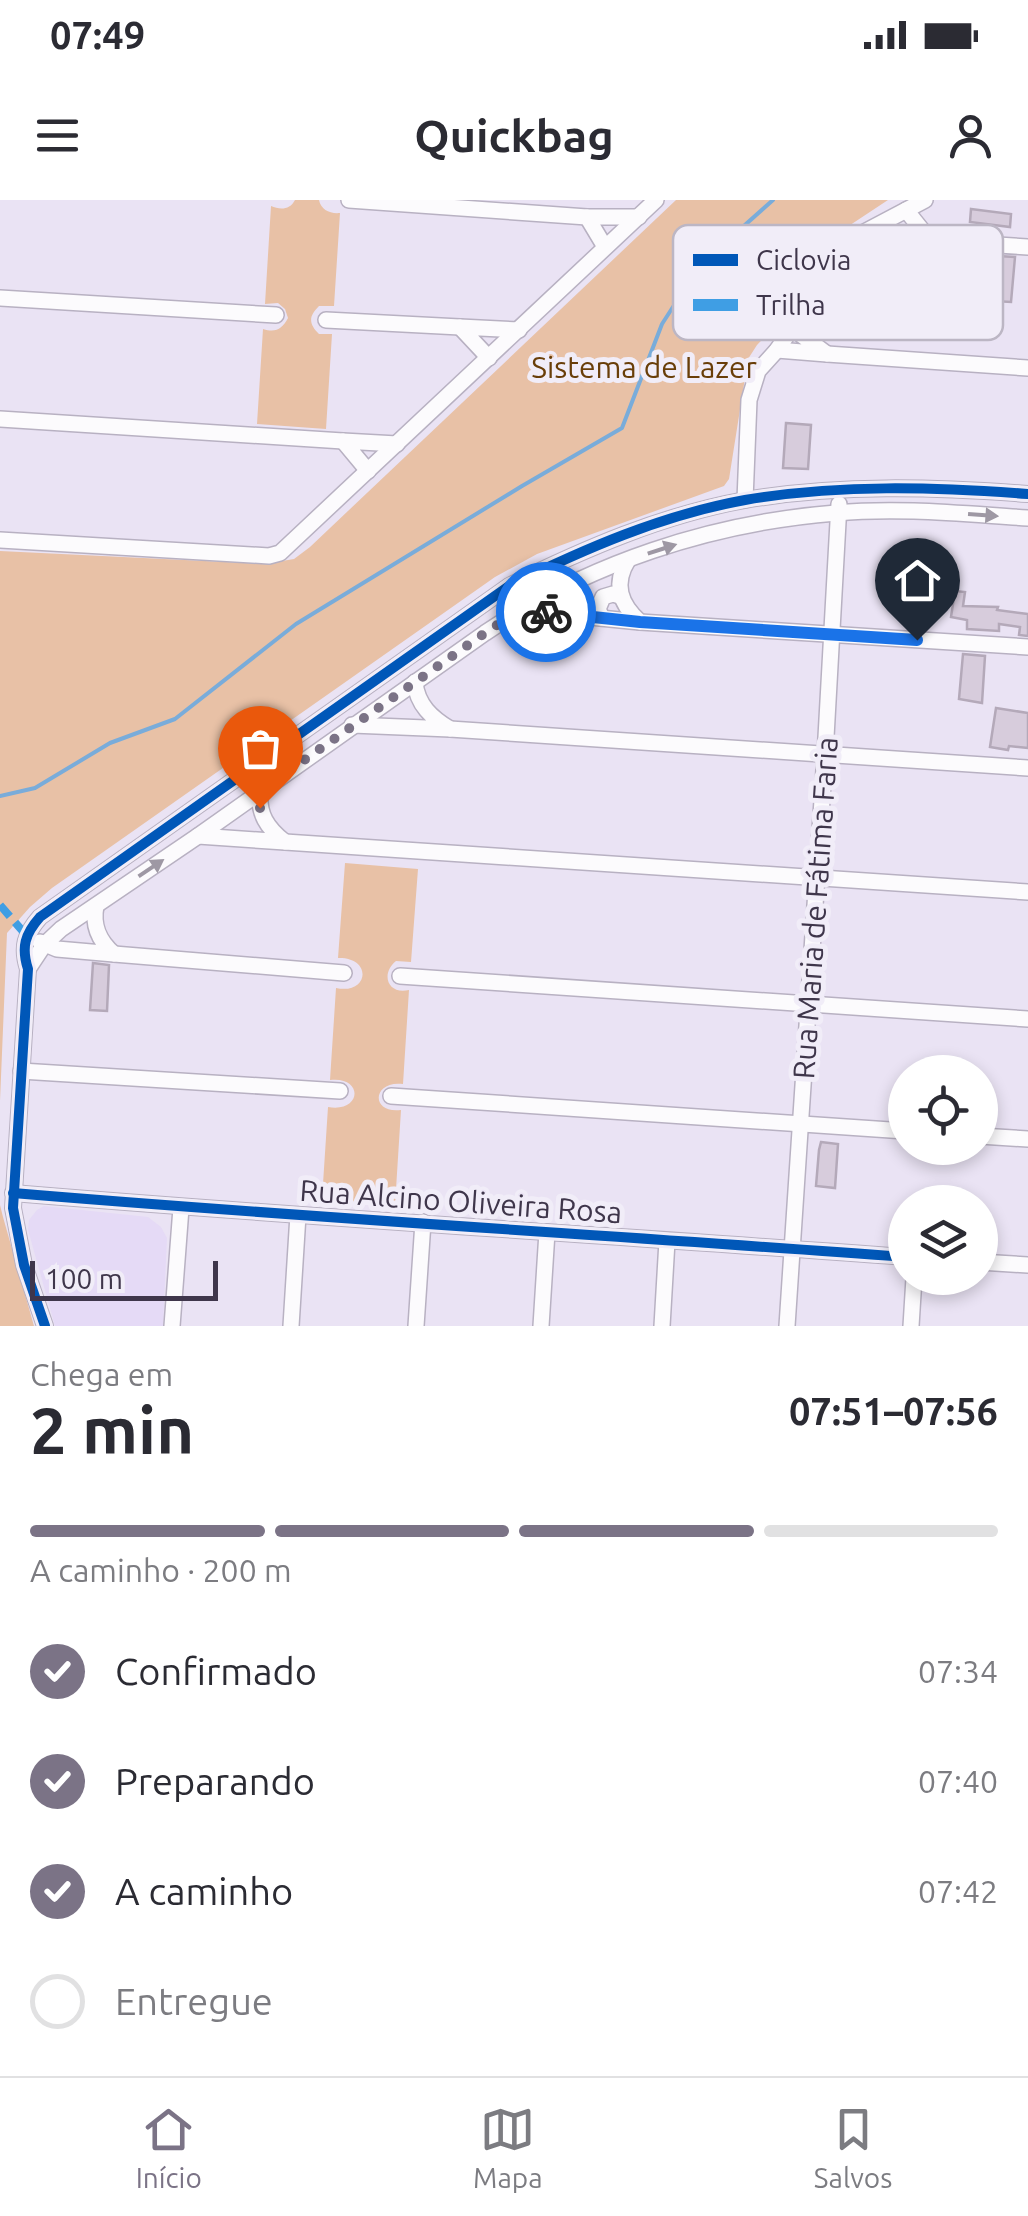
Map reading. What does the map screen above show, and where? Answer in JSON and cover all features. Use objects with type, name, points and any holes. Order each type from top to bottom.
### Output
[{"type":"street","points":[[349,200],[587,217],[639,217]]},
{"type":"street","points":[[0,540],[269,556],[280,553],[656,200]]},
{"type":"street","points":[[878,225],[925,200]]},
{"type":"street","points":[[894,225],[899,214]]},
{"type":"street","points":[[899,214],[913,225]]},
{"type":"street","points":[[587,217],[604,247]]},
{"type":"street","points":[[1003,245],[1028,247]]},
{"type":"street","points":[[0,298],[276,316]]},
{"type":"street","points":[[326,320],[519,330]]},
{"type":"street","points":[[460,327],[490,358]]},
{"type":"street","points":[[745,500],[750,400],[758,370],[784,340]]},
{"type":"street","points":[[808,340],[827,354]]},
{"type":"street","points":[[778,350],[1028,368]]},
{"type":"street","points":[[0,419],[398,444]]},
{"type":"street","points":[[344,441],[368,471]]},
{"type":"street","points":[[45,1326],[24,1265],[13,1208],[32,947],[40,917],[509,586],[573,554],[657,523],[745,500],[840,490],[913,488],[1028,494]]},
{"type":"street","name":"Rua Maria de Fátima Faria","points":[[787,1326],[840,490]]},
{"type":"street","points":[[32,947],[520,610],[574,581],[725,528],[839,512],[921,511],[1028,518]]},
{"type":"street","points":[[628,560],[619,579],[620,596],[640,622]]},
{"type":"street","points":[[602,618],[598,609],[603,597],[620,596]]},
{"type":"street","points":[[520,610],[640,622],[1028,647]]},
{"type":"street","points":[[415,682],[426,710],[450,729]]},
{"type":"street","points":[[352,725],[1028,768]]},
{"type":"street","points":[[260,791],[264,819],[284,842]]},
{"type":"street","points":[[198,836],[1028,892]]},
{"type":"street","points":[[96,906],[98,935],[114,954]]},
{"type":"street","points":[[32,947],[344,973]]},
{"type":"street","points":[[400,976],[1028,1019]]},
{"type":"street","points":[[21,1071],[340,1091]]},
{"type":"street","points":[[391,1096],[888,1129]]},
{"type":"street","points":[[998,1138],[1028,1140]]},
{"type":"street","name":"Rua Alcino Oliveira Rosa","points":[[14,1193],[888,1256]]},
{"type":"street","points":[[172,1326],[181,1208]]},
{"type":"street","points":[[291,1326],[298,1215]]},
{"type":"street","points":[[416,1326],[423,1222]]},
{"type":"street","points":[[541,1326],[547,1232]]},
{"type":"street","points":[[662,1326],[668,1241]]},
{"type":"street","points":[[998,1264],[1028,1266]]},
{"type":"street","points":[[911,1326],[913,1295]]},
{"type":"shaded area","points":[[44,1206],[148,1217],[161,1227],[167,1238],[163,1326],[55,1326],[28,1230],[29,1220]]},
{"type":"green space","points":[[295,200],[319,200],[327,211],[340,213],[334,306],[319,306],[311,320],[319,334],[332,334],[326,429],[257,424],[263,329],[278,329],[288,318],[278,303],[265,304],[271,206],[284,208]]},
{"type":"green space","name":"Sistema de Lazer","points":[[676,200],[888,200],[850,225],[673,225],[673,340],[762,340],[748,359],[729,479],[724,486],[537,554],[495,577],[52,888],[7,933],[0,1101],[0,551],[264,564],[294,559]]},
{"type":"green space","points":[[345,863],[418,869],[411,962],[396,961],[388,972],[391,986],[409,990],[403,1084],[385,1087],[379,1097],[384,1107],[401,1110],[395,1205],[322,1199],[328,1107],[347,1105],[354,1094],[349,1083],[330,1080],[336,988],[355,986],[362,975],[357,963],[338,958]]},
{"type":"green space","points":[[0,1205],[3,1217],[34,1326],[0,1326]]},
{"type":"building","points":[[971,209],[1011,214],[1010,227],[970,222]]},
{"type":"building","points":[[1003,256],[1015,257],[1011,302],[1003,302]]},
{"type":"building","points":[[786,423],[811,425],[808,469],[783,468]]},
{"type":"building","points":[[955,591],[965,592],[963,606],[998,607],[997,610],[1028,614],[1028,636],[1019,635],[1020,627],[999,624],[999,631],[967,629],[967,620],[951,617]]},
{"type":"building","points":[[963,654],[985,656],[982,703],[959,699]]},
{"type":"building","points":[[996,708],[1028,713],[1028,748],[990,747]]},
{"type":"building","points":[[93,963],[109,965],[107,1011],[90,1010]]},
{"type":"building","points":[[821,1142],[838,1144],[835,1188],[816,1186]]},
{"type":"waterway","points":[[745,225],[773,200]]},
{"type":"waterway","points":[[0,796],[35,788],[110,743],[175,719],[296,624],[622,428],[662,324],[673,307]]},
{"type":"marked path","points":[[0,905],[26,935]]},
{"type":"cycle path","points":[[45,1326],[24,1265],[13,1208],[28,969],[25,947],[40,917],[509,586],[595,546],[714,506],[780,495],[886,488],[1028,494]]},
{"type":"cycle path","points":[[13,1193],[888,1256]]},
{"type":"way so far","points":[[260,808],[260,791],[485,633],[520,610],[546,612]]},
{"type":"route","points":[[546,612],[917,640]]}]
